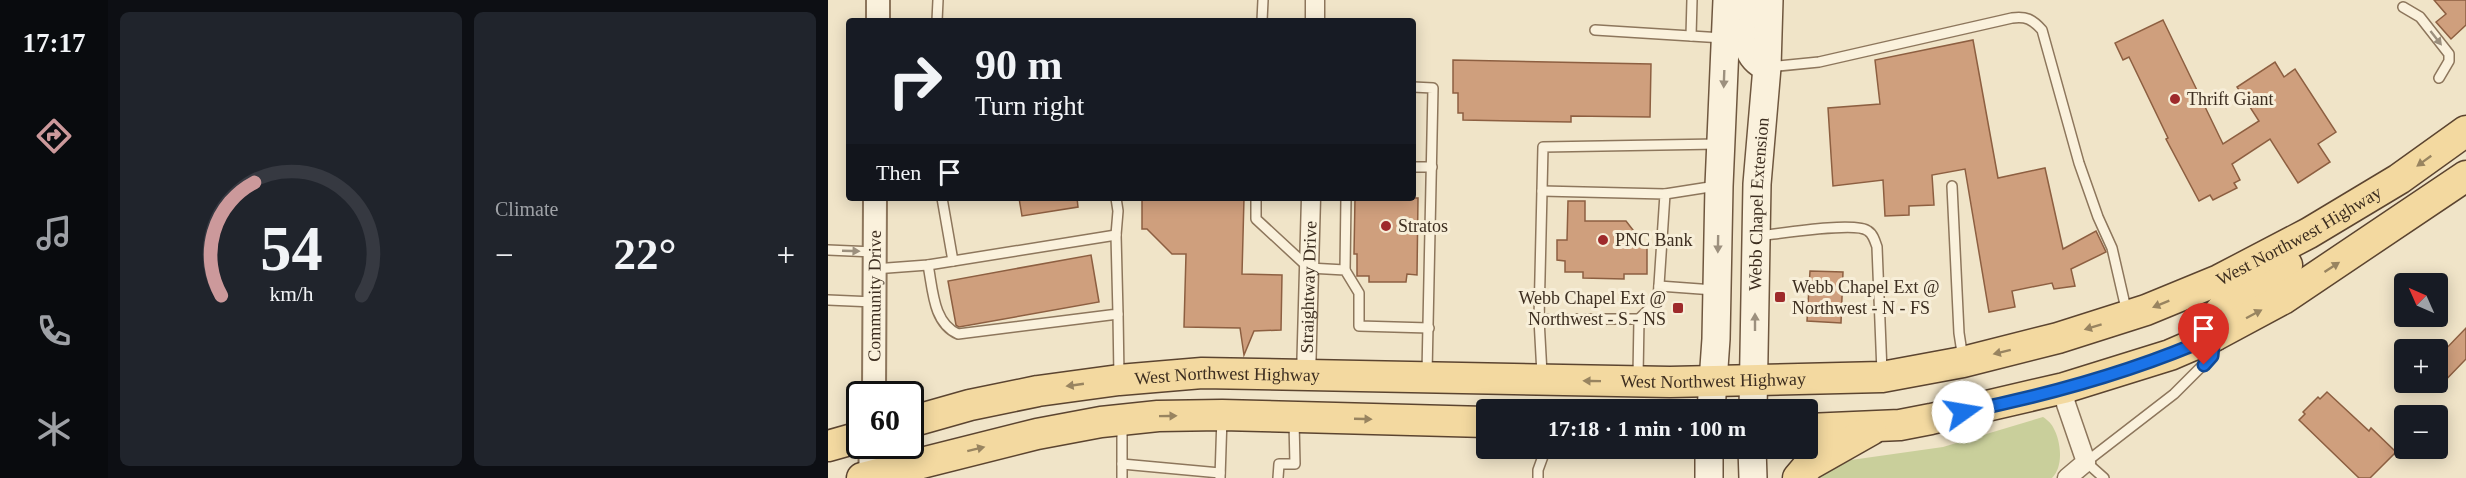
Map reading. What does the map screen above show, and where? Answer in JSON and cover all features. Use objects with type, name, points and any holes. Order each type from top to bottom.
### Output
[{"type":"main road","name":"Webb Chapel Extension","points":[[1712,395],[1727,0]]},
{"type":"main road","points":[[1747,0],[1748,48],[1759,64],[1767,67]]},
{"type":"main road","name":"Webb Chapel Extension","points":[[1753,399],[1757,184],[1767,67],[1769,0]]},
{"type":"main road","name":"West Northwest Highway","points":[[924,418],[970,405],[1027,393],[1119,380],[1202,373],[1306,377],[1637,382],[1712,395],[1754,380],[1882,377],[1963,362],[2058,338],[2128,316],[2219,280],[2309,233],[2399,179],[2466,130]]},
{"type":"main road","name":"West Northwest Highway","points":[[1818,429],[1900,425],[1931,419],[2064,388],[2170,355],[2214,336],[2283,299],[2466,176]]},
{"type":"main road","points":[[2214,336],[2218,314],[2229,301],[2288,264],[2309,233]]},
{"type":"main road","points":[[1294,417],[1297,409],[1310,399],[1400,396],[1426,378]]},
{"type":"main road","name":"West Northwest Highway","points":[[867,477],[1037,434],[1158,416],[1222,415],[1476,422]]},
{"type":"main road","points":[[1798,478],[1809,465],[1879,426]]},
{"type":"main road","points":[[828,446],[846,441]]},
{"type":"main road","points":[[1709,459],[1709,478]]},
{"type":"main road","points":[[1752,459],[1753,478]]},
{"type":"street","points":[[878,0],[878,18]]},
{"type":"street","points":[[1315,0],[1315,18]]},
{"type":"street","name":"Community Drive","points":[[874,201],[874,381]]},
{"type":"street","name":"Straightway Drive","points":[[1306,377],[1311,201]]},
{"type":"street","points":[[2064,388],[2066,404],[2086,462],[2067,478]]},
{"type":"street","points":[[867,477],[869,459]]},
{"type":"lane","points":[[937,18],[938,0]]},
{"type":"lane","points":[[1262,18],[1263,0]]},
{"type":"lane","points":[[1690,36],[1692,0]]},
{"type":"lane","points":[[2403,7],[2420,17],[2449,54],[2449,61],[2439,78]]},
{"type":"lane","points":[[1767,67],[1819,62],[2012,18],[2025,16],[2034,21],[2042,30],[2079,163],[2098,217],[2112,248],[2128,316]]},
{"type":"lane","points":[[1595,30],[1725,38]]},
{"type":"lane","points":[[1416,87],[1433,88],[1426,378]]},
{"type":"lane","points":[[1542,380],[1539,319],[1543,147],[1721,144]]},
{"type":"lane","points":[[1416,167],[1432,167]]},
{"type":"lane","points":[[1542,191],[1665,194],[1719,186]]},
{"type":"lane","points":[[1952,186],[1959,333],[1963,362]]},
{"type":"lane","points":[[1637,382],[1639,320],[1658,300],[1665,194]]},
{"type":"lane","points":[[943,201],[953,261]]},
{"type":"lane","points":[[1116,201],[1119,380]]},
{"type":"lane","points":[[1256,201],[1256,219],[1309,268],[1345,270]]},
{"type":"lane","points":[[1346,201],[1345,270],[1359,293],[1359,326],[1429,328]]},
{"type":"lane","points":[[1755,236],[1846,227],[1862,227],[1870,232],[1877,247],[1882,377]]},
{"type":"lane","points":[[828,250],[874,261],[928,266],[1116,235]]},
{"type":"lane","points":[[928,266],[940,319],[947,329],[958,334],[1118,314]]},
{"type":"lane","points":[[1659,286],[1717,290]]},
{"type":"lane","points":[[828,300],[874,302]]},
{"type":"lane","points":[[1539,319],[1639,320]]},
{"type":"lane","points":[[2104,478],[2086,462],[2174,394],[2204,365],[2212,356],[2214,336]]},
{"type":"lane","points":[[1122,464],[1220,475],[1222,415]]},
{"type":"lane","points":[[1278,478],[1279,464],[1294,464],[1294,417]]},
{"type":"lane","points":[[1122,420],[1122,478]]},
{"type":"lane","points":[[1538,478],[1542,459]]},
{"type":"green space","points":[[2043,417],[2053,427],[2058,439],[2060,460],[2052,478],[1819,478],[1822,474],[1851,460],[1943,447]]},
{"type":"building","points":[[2434,0],[2466,0],[2466,25],[2451,39],[2436,22],[2446,14]]},
{"type":"building","points":[[2163,20],[2223,144],[2259,121],[2237,87],[2275,62],[2284,77],[2295,69],[2336,132],[2318,144],[2330,162],[2298,183],[2270,139],[2232,164],[2240,180],[2234,183],[2237,188],[2213,200],[2210,195],[2199,201],[2166,139],[2168,138],[2129,57],[2123,60],[2115,43]]},
{"type":"building","points":[[1973,40],[1998,178],[2045,168],[2063,249],[2096,231],[2106,252],[2071,269],[2075,286],[2054,289],[2052,283],[2012,291],[2015,307],[1989,312],[1965,169],[1932,175],[1934,205],[1909,206],[1909,215],[1885,216],[1883,180],[1833,186],[1828,108],[1880,104],[1875,60]]},
{"type":"building","points":[[1453,60],[1651,64],[1650,117],[1571,116],[1571,122],[1463,120],[1463,113],[1458,113],[1458,93],[1453,93]]},
{"type":"building","name":"Stratos","points":[[1418,198],[1417,275],[1407,274],[1406,282],[1369,282],[1369,276],[1357,276],[1357,254],[1354,254],[1355,201],[1416,201]]},
{"type":"building","points":[[1020,201],[1077,201],[1078,207],[1022,216]]},
{"type":"building","points":[[1142,201],[1244,201],[1242,274],[1282,275],[1281,330],[1254,331],[1244,355],[1240,328],[1184,327],[1186,254],[1172,254],[1147,229],[1142,229]]},
{"type":"building","name":"PNC Bank","points":[[1568,201],[1585,201],[1585,221],[1626,221],[1647,248],[1647,274],[1624,274],[1624,279],[1583,278],[1583,272],[1565,272],[1565,261],[1557,260],[1557,240],[1567,240]]},
{"type":"building","points":[[1091,255],[1099,302],[959,327],[956,325],[948,281]]},
{"type":"building","points":[[1810,271],[1843,272],[1841,323],[1807,321]]},
{"type":"building","points":[[2466,328],[2466,359],[2448,378],[2448,347]]},
{"type":"building","points":[[2327,392],[2369,431],[2371,428],[2394,450],[2394,454],[2370,478],[2359,478],[2299,420],[2305,414],[2303,412],[2318,397],[2320,399]]},
{"type":"place","name":"Thrift Giant","points":[[2175,99]]},
{"type":"place","name":"Stratos","points":[[1386,226]]},
{"type":"place","name":"PNC Bank","points":[[1603,240]]},
{"type":"place","name":"Webb Chapel Ext @ Northwest - N - FS","points":[[1780,297]]},
{"type":"place","name":"Webb Chapel Ext @ Northwest - S - NS","points":[[1678,308]]},
{"type":"route","points":[[1963,412],[2064,388],[2170,355],[2214,336],[2212,356],[2204,365]]}]
